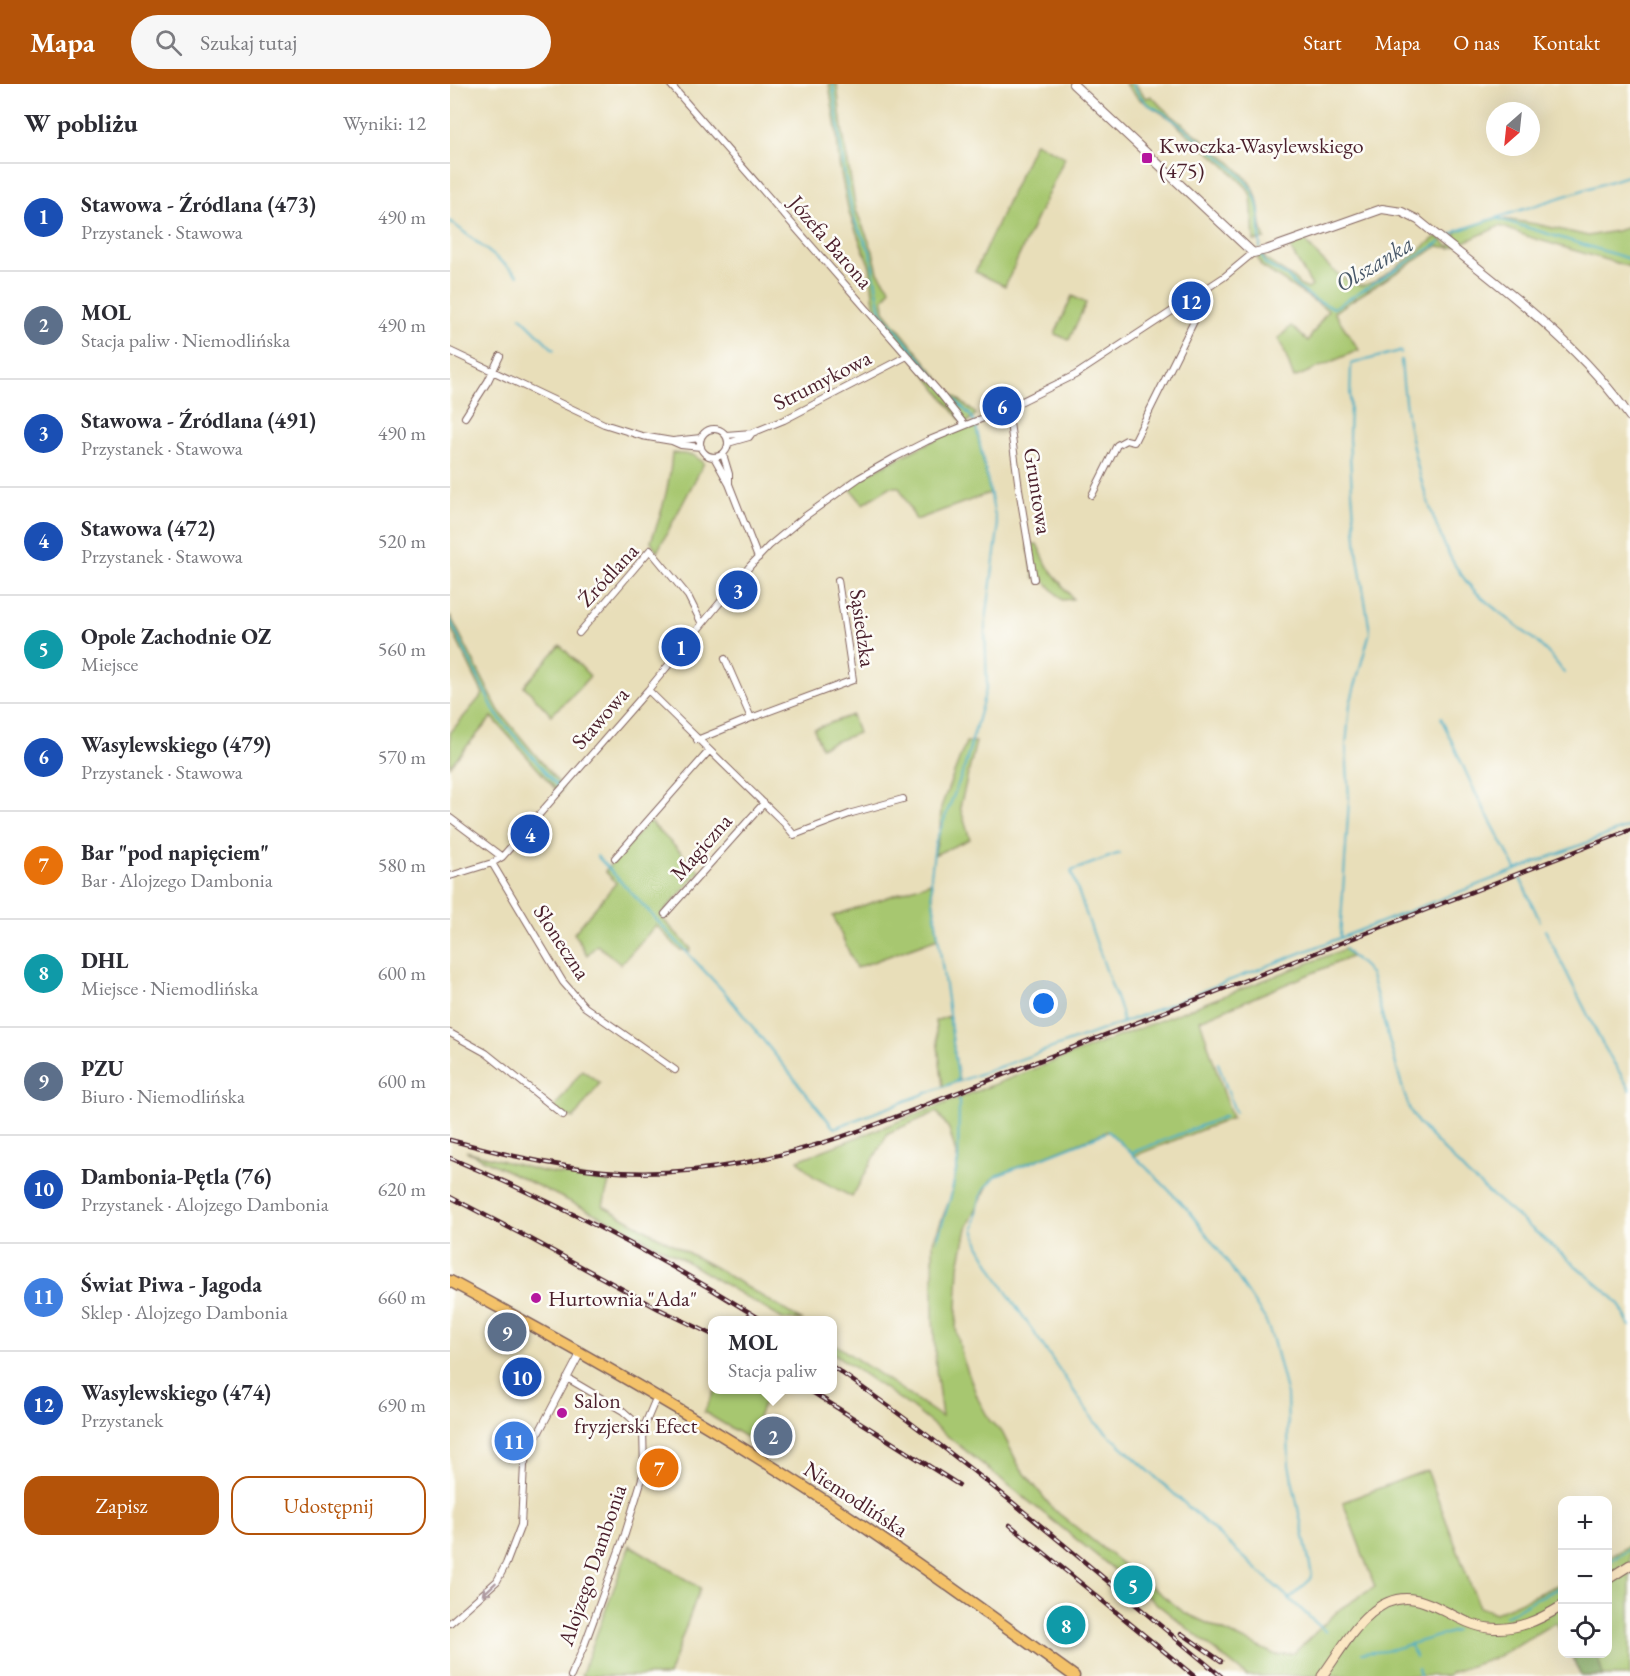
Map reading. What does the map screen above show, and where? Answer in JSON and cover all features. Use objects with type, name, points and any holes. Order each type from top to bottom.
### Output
[{"type":"main road","name":"Niemodlińska","points":[[450,1281],[657,1395],[847,1515],[1074,1676]]},
{"type":"main road","points":[[1612,1576],[1630,1565]]},
{"type":"main road","points":[[1322,1676],[1364,1619],[1375,1610],[1394,1601],[1411,1599],[1427,1601],[1464,1622],[1496,1628],[1528,1624],[1558,1609]]},
{"type":"street","name":"Józefa Barona","points":[[670,84],[965,425]]},
{"type":"street","points":[[1073,84],[1255,252],[1382,209],[1402,212],[1418,220],[1504,289],[1565,343],[1600,377],[1630,417]]},
{"type":"street","name":"Stawowa","points":[[450,876],[492,863],[502,857],[648,690],[758,558],[804,517],[859,478],[902,454],[980,418],[1008,408],[1075,375],[1224,277],[1255,252]]},
{"type":"street","points":[[1092,495],[1117,445],[1126,440],[1134,442],[1208,292],[1208,287]]},
{"type":"street","points":[[450,351],[604,424],[642,436],[700,447]]},
{"type":"street","points":[[465,417],[500,356]]},
{"type":"street","name":"Strumykowa","points":[[726,435],[752,433],[784,420],[907,356]]},
{"type":"street","name":"Gruntowa","points":[[1008,408],[1034,579]]},
{"type":"street","points":[[729,484],[729,474],[723,454],[728,443],[726,435],[719,430],[710,429],[701,438],[700,447],[704,453],[714,457],[729,484],[758,558]]},
{"type":"street","name":"Strumykowa","points":[[728,443],[749,437],[752,433]]},
{"type":"street","points":[[672,441],[701,438]]},
{"type":"street","points":[[714,457],[723,454]]},
{"type":"street","name":"Źródlana","points":[[579,633],[650,550],[688,596],[702,624]]},
{"type":"street","name":"Sąsiedzka","points":[[698,740],[853,680],[838,580]]},
{"type":"street","points":[[725,659],[751,718]]},
{"type":"street","points":[[648,690],[794,835],[850,814],[903,799]]},
{"type":"street","points":[[615,858],[709,751]]},
{"type":"street","name":"Magiczna","points":[[665,914],[764,803]]},
{"type":"street","points":[[450,818],[502,857]]},
{"type":"street","name":"Słoneczna","points":[[492,863],[563,982],[585,1007],[675,1070]]},
{"type":"street","points":[[450,1033],[486,1053],[563,1115]]},
{"type":"street","points":[[450,1623],[497,1581],[506,1564],[521,1525],[524,1465],[528,1453],[581,1352]]},
{"type":"street","points":[[567,1378],[623,1411],[643,1429]]},
{"type":"street","name":"Alojzego Dambonia","points":[[571,1676],[623,1541],[644,1472],[643,1429],[657,1395]]},
{"type":"green space","points":[[829,84],[837,84],[856,210],[873,251],[878,272],[890,288],[883,300],[884,311],[950,392],[976,414],[965,425],[976,426],[990,493],[916,520],[899,487],[890,487],[863,504],[848,486],[859,478],[964,425],[877,313],[870,267],[849,213],[839,164]]},
{"type":"green space","points":[[1125,84],[1135,84],[1146,98],[1151,96],[1238,169],[1254,190],[1265,239],[1254,241],[1251,196],[1247,188],[1173,120],[1139,99]]},
{"type":"green space","points":[[1035,142],[1065,157],[1005,286],[975,272]]},
{"type":"green space","points":[[1496,218],[1588,236],[1630,227],[1630,267],[1500,226],[1451,248],[1438,246],[1334,312],[1359,350],[1294,378],[1278,339],[1291,326],[1308,341],[1328,310],[1261,266],[1257,256],[1263,254],[1266,260],[1296,280],[1299,285],[1308,289],[1312,286],[1287,243],[1302,237],[1338,274],[1355,284],[1363,285],[1390,272],[1437,236],[1450,247],[1457,231]]},
{"type":"green space","points":[[1072,296],[1086,303],[1069,340],[1055,334]]},
{"type":"green space","points":[[672,453],[693,455],[704,463],[657,552],[651,541],[665,498]]},
{"type":"green space","points":[[1028,544],[1037,544],[1048,567],[1073,599],[1062,600],[1042,578],[1034,578]]},
{"type":"green space","points":[[450,615],[499,711],[563,788],[559,793],[492,717],[450,766],[450,733],[483,694],[450,626]]},
{"type":"green space","points":[[560,645],[590,676],[551,715],[524,686]]},
{"type":"green space","points":[[852,715],[858,733],[821,747],[814,729]]},
{"type":"green space","points":[[966,742],[976,742],[960,807],[970,839],[934,855],[940,830],[941,807]]},
{"type":"green space","points":[[649,821],[700,871],[660,916],[691,949],[690,951],[680,950],[656,925],[621,964],[597,945],[587,955],[574,933],[616,883],[605,871]]},
{"type":"green space","points":[[931,882],[938,938],[856,968],[833,916]]},
{"type":"green space","points":[[1345,949],[1351,957],[1200,1020],[1232,1118],[1134,1156],[1108,1131],[996,1176],[990,1181],[967,1228],[959,1266],[956,1329],[963,1359],[978,1399],[990,1421],[1002,1432],[1019,1466],[1053,1509],[1185,1613],[1276,1655],[1294,1653],[1341,1608],[1375,1587],[1343,1502],[1427,1470],[1479,1607],[1495,1613],[1558,1585],[1558,1626],[1556,1622],[1497,1657],[1450,1673],[1449,1676],[1247,1676],[911,1407],[837,1356],[837,1346],[942,1417],[933,1318],[933,1242],[951,1196],[958,1161],[949,1129],[937,1112],[888,1133],[852,1197],[814,1177],[798,1160]]},
{"type":"green space","points":[[949,1016],[959,1081],[943,1087],[935,1021]]},
{"type":"green space","points":[[582,1070],[600,1083],[574,1118],[563,1115],[554,1108]]},
{"type":"green space","points":[[466,1151],[541,1171],[609,1182],[603,1206],[714,1267],[794,1316],[777,1316],[679,1257]]},
{"type":"green space","points":[[713,1394],[767,1395],[749,1439],[704,1412]]},
{"type":"green space","points":[[630,1545],[700,1588],[668,1676],[581,1676]]},
{"type":"green space","points":[[1630,1545],[1630,1676],[1581,1676],[1573,1658],[1612,1658],[1612,1556]]},
{"type":"green space","points":[[1573,1658],[1598,1658],[1603,1676],[1581,1676]]},
{"type":"waterway","points":[[597,856],[726,994],[834,1128],[956,1082],[958,1078],[931,876],[935,843],[964,769],[987,686],[985,628],[998,530],[976,426],[971,416],[949,394],[881,312],[870,251],[855,222],[851,206],[844,171],[833,84]]},
{"type":"waterway","name":"Olszanka","points":[[1132,84],[1145,102],[1199,140],[1249,185],[1258,206],[1260,248]]},
{"type":"waterway","points":[[1496,218],[1630,175]]},
{"type":"waterway","name":"Olszanka","points":[[1445,239],[1457,231],[1496,218],[1630,259]]},
{"type":"waterway","points":[[450,221],[518,275]]},
{"type":"waterway","name":"Olszanka","points":[[1261,254],[1265,264],[1287,276],[1297,287],[1317,301],[1334,308],[1440,242]]},
{"type":"waterway","points":[[520,316],[554,350]]},
{"type":"waterway","points":[[1340,937],[1349,800],[1346,745],[1350,704],[1370,632],[1357,551],[1352,492],[1349,438],[1351,364],[1400,351],[1401,353]]},
{"type":"waterway","points":[[1401,360],[1405,400],[1415,456],[1425,494],[1448,553],[1459,572],[1473,589],[1544,649],[1564,673]]},
{"type":"waterway","points":[[450,620],[496,714],[558,787]]},
{"type":"waterway","points":[[1441,718],[1475,792],[1516,869]]},
{"type":"waterway","points":[[1197,993],[1630,826]]},
{"type":"waterway","points":[[957,1082],[1122,1023],[1121,1012],[1071,871],[1120,853]]},
{"type":"waterway","points":[[1520,878],[1540,921]]},
{"type":"waterway","points":[[1545,930],[1602,1043],[1630,1090]]},
{"type":"waterway","points":[[1345,949],[1366,968],[1371,976],[1404,1093],[1418,1123],[1468,1175],[1608,1293],[1619,1304],[1630,1326]]},
{"type":"waterway","points":[[1122,1023],[1191,996]]},
{"type":"waterway","points":[[1218,1063],[1235,1112]]},
{"type":"waterway","points":[[937,1240],[951,1196],[958,1161],[959,1100]]},
{"type":"waterway","points":[[1131,1153],[1226,1116]]},
{"type":"waterway","points":[[1108,1131],[1189,1211],[1226,1260],[1265,1319],[1273,1340],[1287,1395],[1289,1465],[1312,1575],[1311,1579],[1290,1598]]},
{"type":"waterway","points":[[1105,1133],[996,1176],[984,1189],[979,1202],[974,1229],[979,1245],[1003,1287],[1095,1422],[1326,1632]]},
{"type":"waterway","points":[[1612,1560],[1630,1549]]},
{"type":"waterway","points":[[1506,1616],[1558,1589]]},
{"type":"waterway","points":[[1362,1653],[1386,1651],[1456,1631]]},
{"type":"waterway","points":[[1411,1644],[1415,1657]]},
{"type":"waterway","points":[[1418,1668],[1420,1676]]},
{"type":"railway","points":[[450,1140],[584,1169],[638,1173],[672,1172],[740,1164],[806,1148],[872,1126],[1630,830]]},
{"type":"railway","points":[[450,1158],[609,1233],[687,1275],[755,1316]]},
{"type":"railway","points":[[450,1197],[659,1309],[708,1333]]},
{"type":"railway","points":[[837,1370],[982,1478],[1221,1676]]},
{"type":"railway","points":[[815,1394],[959,1485]]},
{"type":"railway","points":[[1010,1525],[1194,1676]]},
{"type":"railway","points":[[1181,1633],[1221,1661]]},
{"type":"place","name":"Kwoczka-Wasylewskiego (475)","points":[[1147,158]]},
{"type":"place","name":"Wasylewskiego (474)","points":[[1191,301]]},
{"type":"place","name":"Wasylewskiego (479)","points":[[1002,406]]},
{"type":"place","name":"Stawowa - Źródlana (491)","points":[[738,590]]},
{"type":"place","name":"Stawowa - Źródlana (473)","points":[[681,647]]},
{"type":"place","name":"Stawowa (472)","points":[[530,834]]},
{"type":"place","name":"Hurtownia \"Ada\"","points":[[536,1298]]},
{"type":"place","name":"PZU","points":[[507,1332]]},
{"type":"place","name":"Dambonia-Pętla (76)","points":[[522,1377]]},
{"type":"place","name":"Salon fryzjerski Efect","points":[[562,1413]]},
{"type":"place","name":"MOL","points":[[773,1436]]},
{"type":"place","name":"Świat Piwa - Jagoda","points":[[514,1441]]},
{"type":"place","name":"Bar \"pod napięciem\"","points":[[659,1468]]},
{"type":"place","name":"Opole Zachodnie OZ","points":[[1133,1585]]},
{"type":"place","name":"DHL","points":[[1066,1625]]}]
